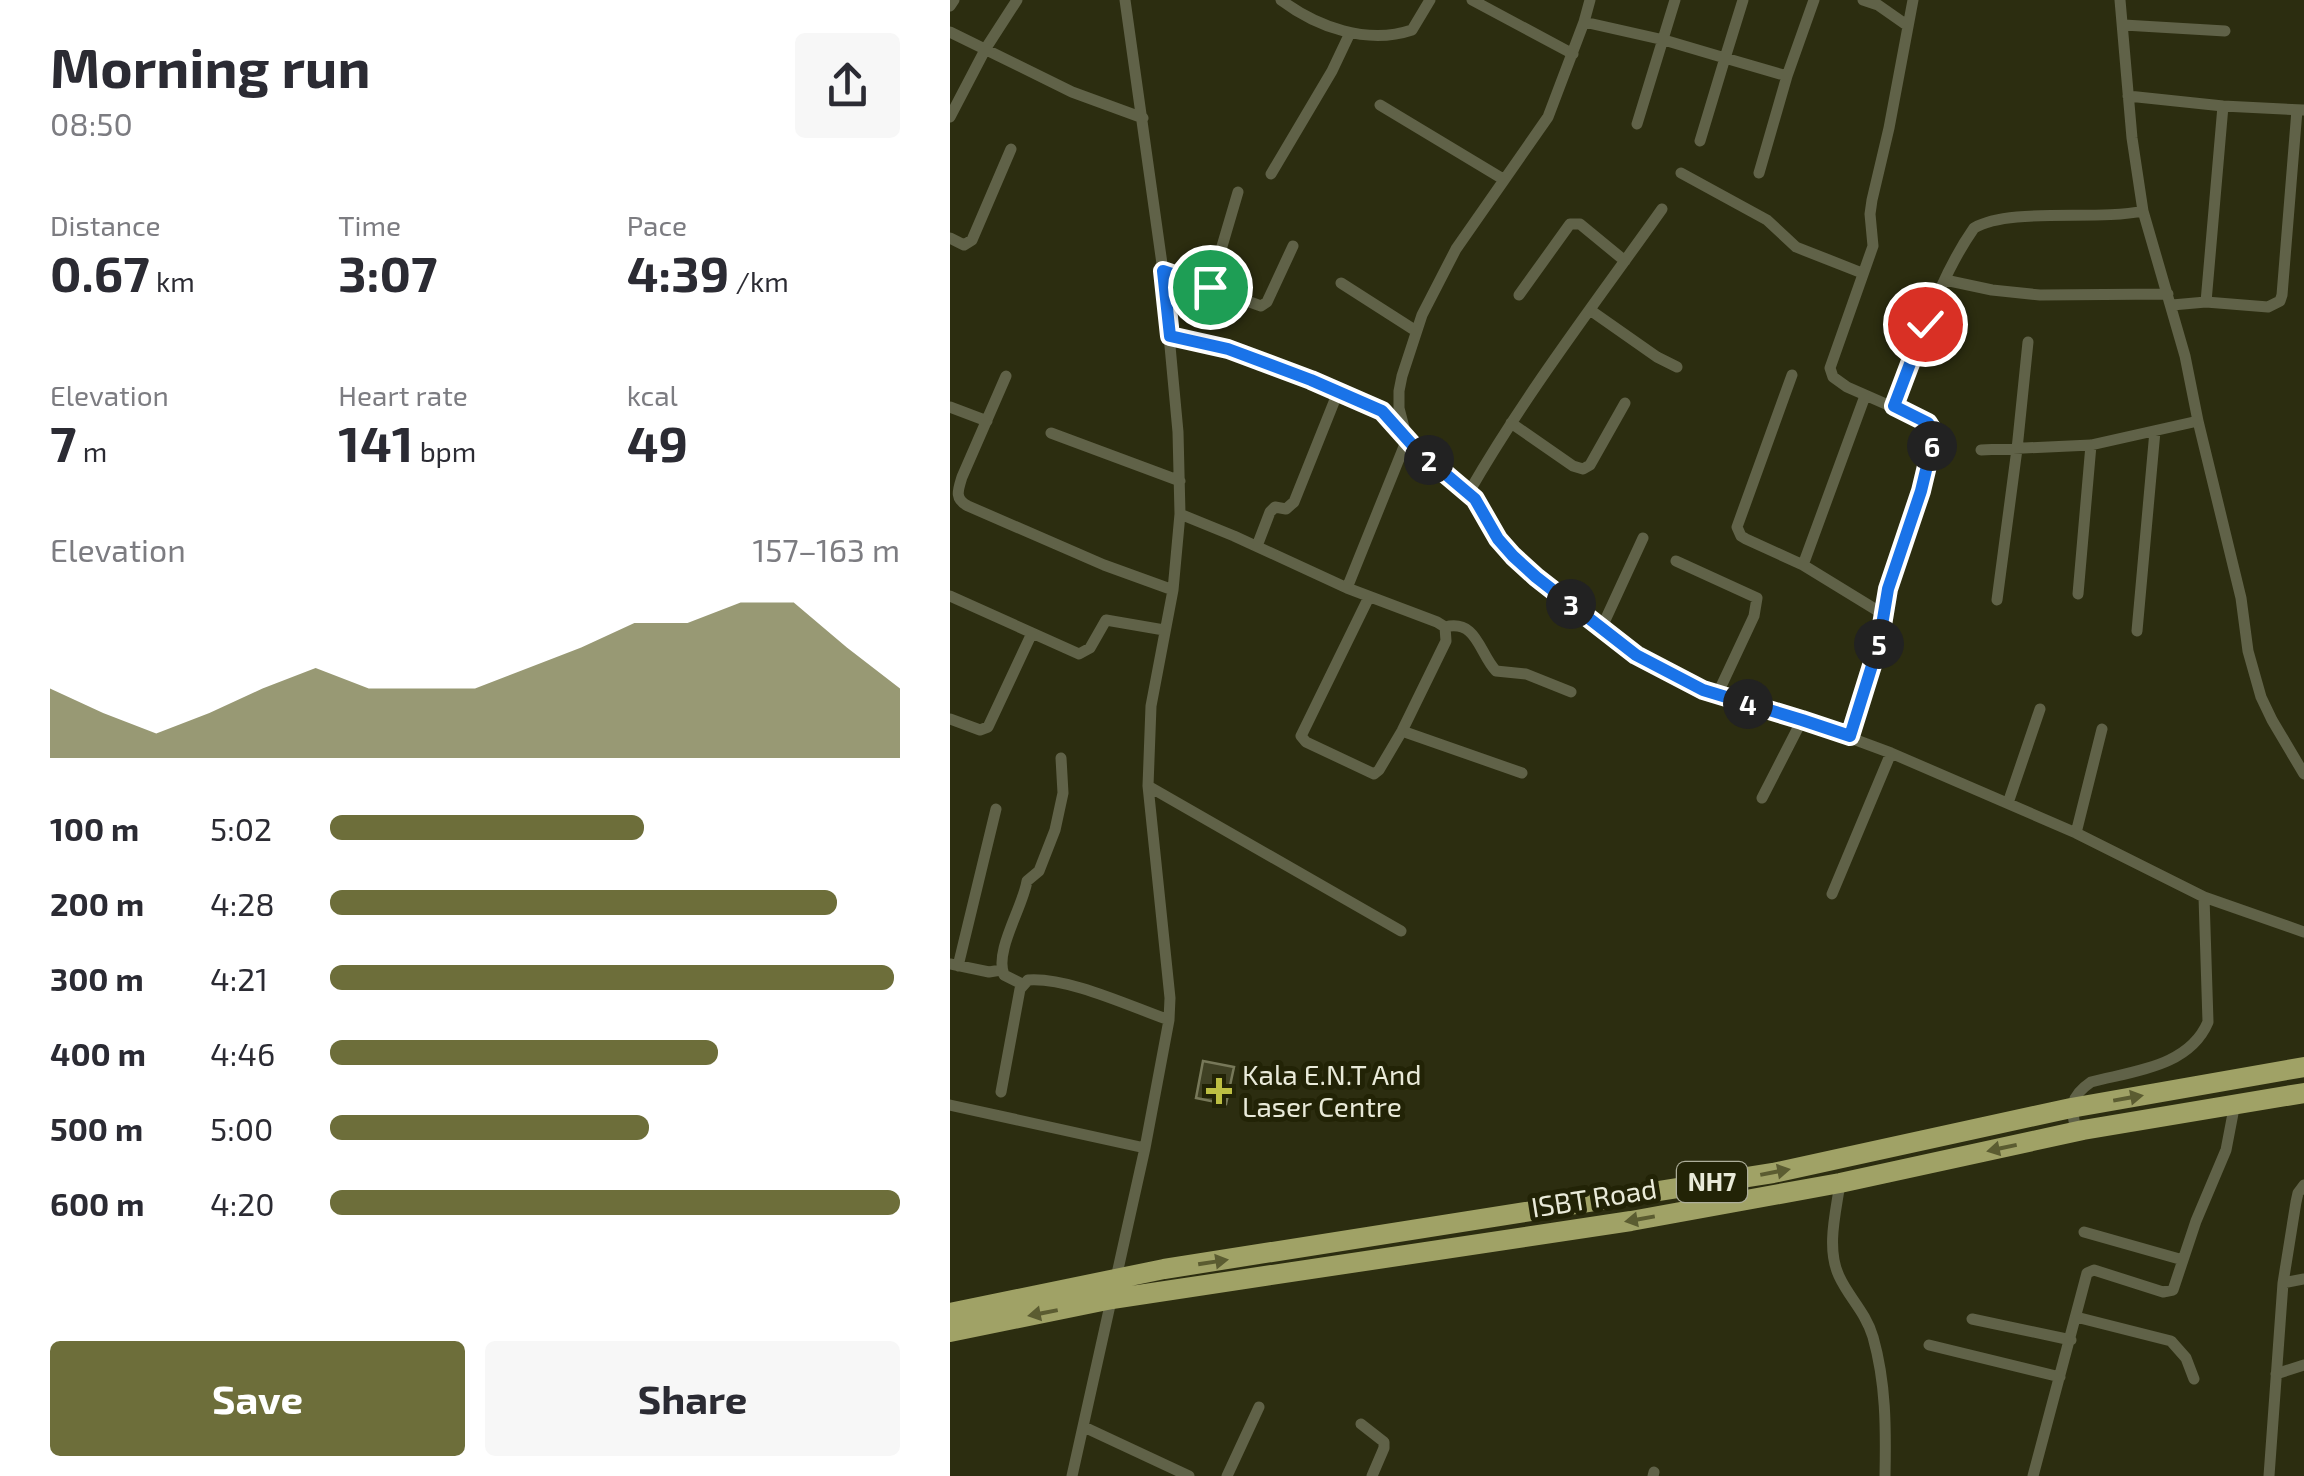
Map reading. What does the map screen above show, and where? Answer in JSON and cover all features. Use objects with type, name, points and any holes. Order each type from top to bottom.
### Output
[{"type":"highway","name":"NH7","points":[[950,1314],[1115,1289],[1164,1270],[1773,1172],[2071,1108],[2304,1067]]},
{"type":"highway","name":"ISBT Road","points":[[950,1332],[1115,1289],[1631,1221],[1840,1183],[2076,1131],[2304,1093]]},
{"type":"street","points":[[950,117],[986,48],[1017,0]]},
{"type":"street","points":[[1072,1476],[1145,1148],[1168,1020],[1168,976],[1148,786],[1151,706],[1173,590],[1180,481],[1163,271],[1126,0]]},
{"type":"street","points":[[1281,0],[1320,24],[1350,33],[1392,34],[1409,32],[1430,0]]},
{"type":"street","points":[[1472,0],[1573,54]]},
{"type":"street","points":[[1347,588],[1408,439],[1398,398],[1416,331],[1456,249],[1548,117],[1590,0]]},
{"type":"street","points":[[1637,124],[1675,0]]},
{"type":"street","points":[[1700,140],[1743,0]]},
{"type":"street","points":[[1759,173],[1814,0]]},
{"type":"street","points":[[1862,0],[1878,5],[1908,26]]},
{"type":"street","points":[[1850,736],[1879,643],[1888,589],[1921,491],[1933,441],[1928,423],[1864,396],[1833,378],[1830,368],[1873,246],[1872,200],[1913,0]]},
{"type":"street","points":[[2120,0],[2143,211],[2170,300],[2232,556],[2254,677],[2272,720],[2304,774]]},
{"type":"street","points":[[1584,22],[1664,40],[1788,76]]},
{"type":"street","points":[[2124,26],[2226,30]]},
{"type":"street","points":[[950,32],[1072,92],[1143,118]]},
{"type":"street","points":[[1272,174],[1350,33]]},
{"type":"street","points":[[1945,280],[2040,295],[2268,307],[2280,301],[2301,110],[2128,96]]},
{"type":"street","points":[[1380,105],[1503,179]]},
{"type":"street","points":[[2206,302],[2223,106]]},
{"type":"street","points":[[950,238],[964,245],[972,240],[1010,149]]},
{"type":"street","points":[[1681,173],[1767,220],[1796,247],[1862,273]]},
{"type":"street","points":[[1210,287],[1238,192]]},
{"type":"street","points":[[1469,492],[1511,422],[1662,209]]},
{"type":"street","points":[[1894,406],[1945,280],[1970,233],[1983,223],[2024,217],[2117,216],[2143,211]]},
{"type":"street","points":[[1519,295],[1570,224],[1580,224],[1625,260]]},
{"type":"street","points":[[1163,271],[1257,306],[1264,305],[1293,246]]},
{"type":"street","points":[[1340,283],[1416,331]]},
{"type":"street","points":[[1590,310],[1676,367]]},
{"type":"street","points":[[1170,336],[1228,349],[1382,411],[1425,457],[1469,492],[1505,548],[1636,655],[1703,690],[1850,736],[1891,753],[2076,833],[2204,897],[2304,932]]},
{"type":"street","points":[[1997,600],[2028,342]]},
{"type":"street","points":[[1792,374],[1738,532],[1803,565],[1883,614]]},
{"type":"street","points":[[1006,376],[958,492],[963,504],[1104,565],[1173,590]]},
{"type":"street","points":[[1256,546],[1270,512],[1290,508],[1294,502],[1338,392]]},
{"type":"street","points":[[1803,565],[1864,396]]},
{"type":"street","points":[[1511,422],[1583,469],[1590,465],[1625,403]]},
{"type":"street","points":[[950,406],[987,421]]},
{"type":"street","points":[[1981,450],[2092,445],[2198,421]]},
{"type":"street","points":[[2136,631],[2155,431]]},
{"type":"street","points":[[1051,433],[1180,481]]},
{"type":"street","points":[[2078,594],[2092,445]]},
{"type":"street","points":[[1180,514],[1369,597],[1445,627],[1456,625],[1471,633],[1496,670],[1526,674],[1571,692]]},
{"type":"street","points":[[1602,627],[1643,538]]},
{"type":"street","points":[[1676,561],[1757,598],[1754,616],[1716,694]]},
{"type":"street","points":[[950,596],[1079,654],[1090,648],[1106,620],[1164,630]]},
{"type":"street","points":[[1369,597],[1301,736],[1306,742],[1374,774],[1402,731],[1446,641],[1445,627]]},
{"type":"street","points":[[950,719],[980,730],[988,726],[1032,633]]},
{"type":"street","points":[[2008,803],[2040,709]]},
{"type":"street","points":[[1762,798],[1802,720]]},
{"type":"street","points":[[2076,833],[2102,729]]},
{"type":"street","points":[[1402,731],[1522,772]]},
{"type":"street","points":[[1832,894],[1891,753]]},
{"type":"street","points":[[1022,984],[1004,976],[1001,970],[1027,881],[1039,871],[1054,830],[1063,793],[1060,758]]},
{"type":"street","points":[[1148,786],[1402,931]]},
{"type":"street","points":[[996,810],[954,965],[990,972],[1001,970]]},
{"type":"street","points":[[2076,1131],[2071,1108],[2076,1095],[2091,1082],[2168,1062],[2186,1052],[2204,1033],[2208,1022],[2204,897]]},
{"type":"street","points":[[1001,1092],[1020,989],[1028,980],[1052,981],[1168,1020]]},
{"type":"street","points":[[2033,1476],[2089,1271],[2167,1292],[2175,1287],[2196,1221],[2226,1150],[2235,1103]]},
{"type":"street","points":[[950,1105],[1145,1148]]},
{"type":"street","points":[[1840,1183],[1833,1253],[1839,1278],[1862,1311],[1874,1342],[1886,1401],[1884,1476]]},
{"type":"street","points":[[2269,1476],[2283,1283],[2296,1202],[2304,1185]]},
{"type":"street","points":[[2084,1232],[2182,1260]]},
{"type":"street","points":[[2283,1283],[2304,1278]]},
{"type":"street","points":[[2076,1317],[2172,1341],[2186,1358],[2194,1379]]},
{"type":"street","points":[[1972,1320],[2071,1340]]},
{"type":"street","points":[[1929,1345],[2060,1377]]},
{"type":"street","points":[[2276,1374],[2304,1365]]},
{"type":"street","points":[[1227,1476],[1259,1406]]},
{"type":"street","points":[[1361,1424],[1384,1442],[1372,1476]]},
{"type":"street","points":[[1084,1427],[1189,1476]]},
{"type":"building","points":[[1203,1061],[1234,1067],[1226,1104],[1196,1098]]},
{"type":"place","name":"Kala E.N.T And Laser Centre","points":[[1219,1091]]},
{"type":"route","points":[[1210,287],[1163,271],[1170,336],[1228,349],[1382,411],[1416,449],[1469,492],[1513,556],[1636,655],[1703,690],[1850,736],[1882,632],[1888,589],[1921,491],[1933,441],[1928,423],[1894,406],[1925,324]]}]
